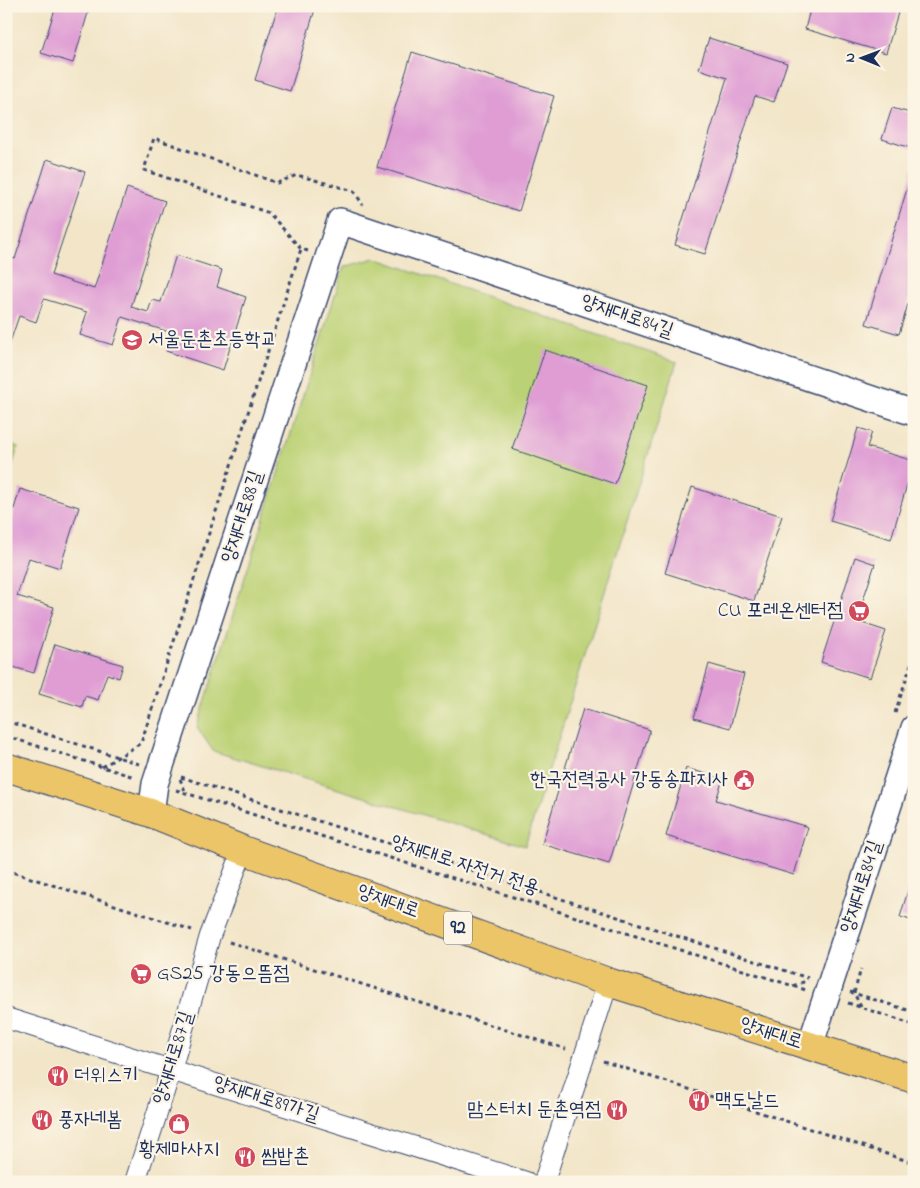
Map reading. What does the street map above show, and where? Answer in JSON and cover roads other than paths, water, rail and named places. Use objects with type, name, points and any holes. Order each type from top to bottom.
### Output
[{"type":"main road","name":"양재대로","points":[[6,767],[151,814],[243,850],[608,982],[914,1079]]},
{"type":"street","name":"양재대로84길","points":[[340,221],[914,413]]},
{"type":"street","name":"양재대로88길","points":[[151,814],[157,777],[340,221]]},
{"type":"street","name":"양재대로84길","points":[[810,1046],[914,728]]},
{"type":"street","name":"양재대로87길","points":[[135,1182],[171,1070],[210,936],[243,850]]},
{"type":"street","points":[[544,1182],[608,982]]},
{"type":"street","name":"양재대로89가길","points":[[6,1018],[526,1182]]},
{"type":"place","name":"서울둔촌초등학교","points":[[132,340]]},
{"type":"place","name":"CU 포레온센터점","points":[[859,611]]},
{"type":"place","name":"한국전력공사 강동송파지사","points":[[744,780]]},
{"type":"place","name":"GS25 강동으뜸점","points":[[141,974]]},
{"type":"place","name":"더위스키","points":[[58,1076]]},
{"type":"place","name":"맥도날드","points":[[699,1101]]},
{"type":"place","name":"맘스터치 둔촌역점","points":[[617,1110]]},
{"type":"place","name":"풍자네봄","points":[[42,1120]]},
{"type":"place","name":"황제마사지","points":[[179,1124]]},
{"type":"place","name":"쌈밥촌","points":[[245,1157]]}]
